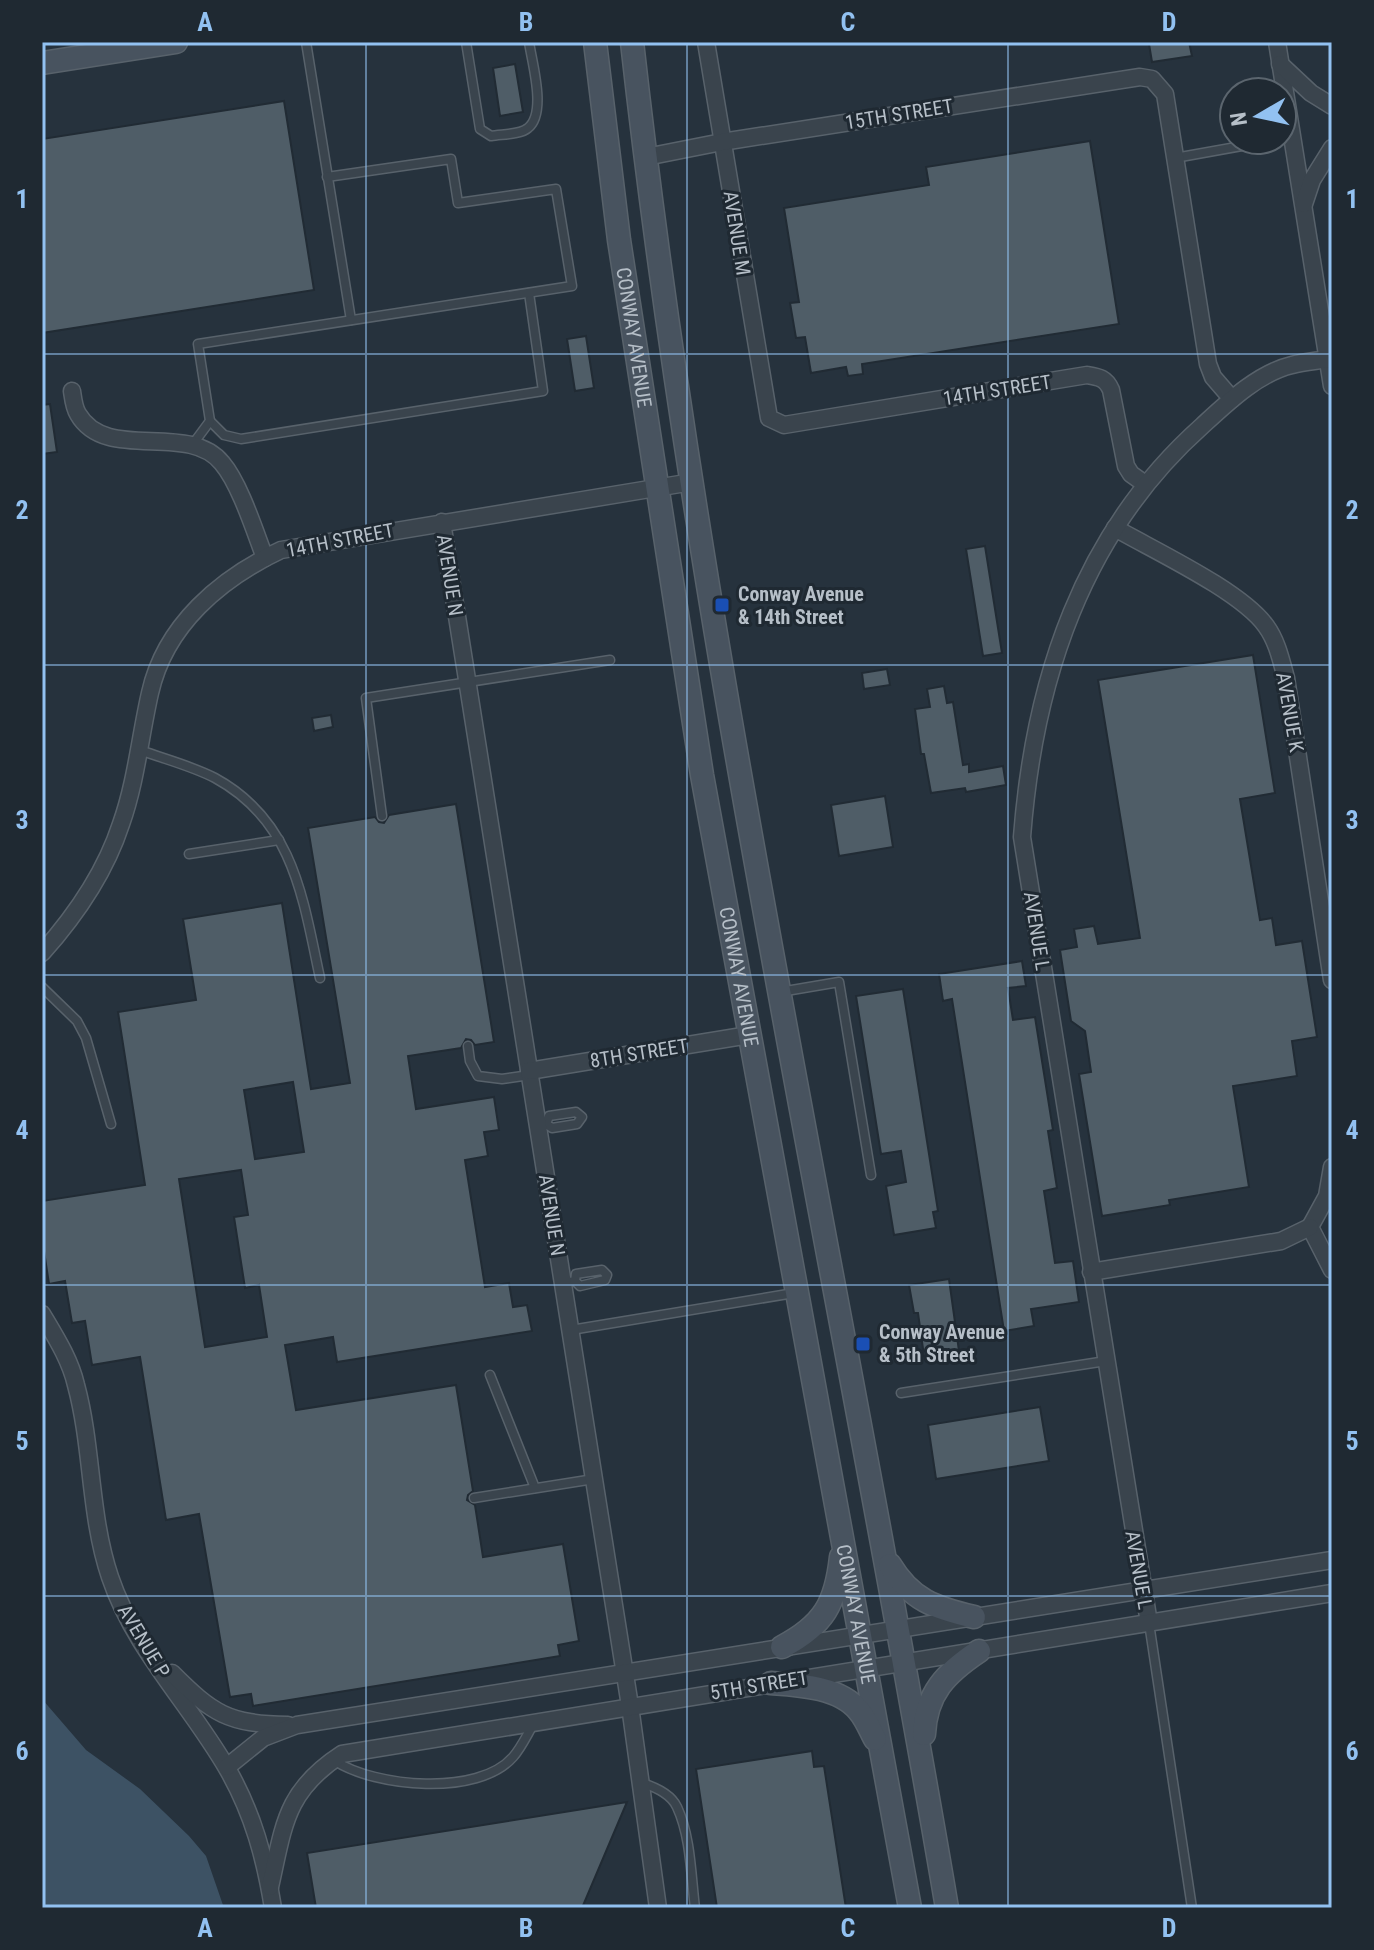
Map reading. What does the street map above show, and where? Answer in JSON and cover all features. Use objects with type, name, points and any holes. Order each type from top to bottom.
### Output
[{"type":"street","points":[[42,63],[134,45],[176,42]]},
{"type":"street","name":"CONWAY AVENUE","points":[[595,42],[619,240],[702,775],[910,1908]]},
{"type":"street","name":"CONWAY AVENUE","points":[[632,42],[692,482],[739,774],[899,1629],[947,1908]]},
{"type":"street","name":"AVENUE M","points":[[706,42],[767,412],[773,421]]},
{"type":"street","points":[[1277,42],[1280,76]]},
{"type":"street","points":[[1280,64],[1311,93],[1332,106]]},
{"type":"street","name":"15TH STREET","points":[[646,157],[722,142],[1140,77],[1152,79],[1165,94],[1175,158]]},
{"type":"street","points":[[1303,207],[1312,180],[1332,148]]},
{"type":"street","points":[[1288,156],[1303,207],[1332,386]]},
{"type":"street","points":[[1175,158],[1208,364],[1213,377],[1232,399]]},
{"type":"street","name":"AVENUE L","points":[[1149,1623],[1022,837],[1026,788],[1055,653],[1078,594],[1115,528],[1145,484],[1174,450],[1232,399],[1289,365],[1328,359]]},
{"type":"street","name":"14TH STREET","points":[[773,421],[784,425],[1087,375],[1099,377],[1108,382],[1111,390],[1126,466],[1145,484]]},
{"type":"street","points":[[72,391],[76,413],[90,429],[147,443],[193,444],[222,462],[265,558]]},
{"type":"street","name":"14TH STREET","points":[[42,953],[73,917],[104,865],[121,825],[140,750],[150,691],[166,651],[190,614],[217,587],[248,566],[281,550],[692,482]]},
{"type":"street","name":"AVENUE N","points":[[442,522],[529,1073],[542,1124],[569,1282],[570,1330],[625,1672],[658,1908]]},
{"type":"street","name":"AVENUE K","points":[[1115,528],[1247,606],[1266,626],[1286,678],[1332,980]]},
{"type":"street","name":"8TH STREET","points":[[529,1073],[749,1035]]},
{"type":"street","points":[[1091,1272],[1281,1241],[1310,1227],[1327,1196],[1332,1167]]},
{"type":"street","points":[[1310,1227],[1332,1270]]},
{"type":"street","name":"AVENUE P","points":[[42,1314],[61,1346],[76,1382],[99,1538],[110,1579],[125,1614],[146,1648],[227,1767],[255,1825],[273,1908]]},
{"type":"street","points":[[782,1647],[804,1636],[822,1618],[835,1595],[844,1540]]},
{"type":"street","points":[[1312,1563],[1332,1551]]},
{"type":"street","points":[[885,1557],[900,1581],[914,1594],[931,1605],[974,1617]]},
{"type":"street","name":"5TH STREET","points":[[227,1767],[263,1738],[297,1725],[1332,1560]]},
{"type":"street","name":"5TH STREET","points":[[270,1887],[285,1819],[297,1795],[320,1768],[342,1754],[1330,1594]]},
{"type":"street","points":[[146,1648],[202,1702],[220,1714],[246,1723],[297,1725]]},
{"type":"street","points":[[922,1763],[924,1726],[930,1700],[940,1681],[979,1651]]},
{"type":"street","points":[[771,1683],[824,1690],[845,1699],[859,1710],[884,1757]]},
{"type":"lane","points":[[306,42],[351,320]]},
{"type":"lane","points":[[466,42],[480,129],[491,136],[530,127],[537,112],[537,88],[529,42]]},
{"type":"lane","points":[[1175,158],[1218,150]]},
{"type":"lane","points":[[327,177],[451,159],[458,203],[556,189],[572,286],[198,344],[210,421],[224,435],[241,439],[543,391],[529,293]]},
{"type":"lane","points":[[193,444],[210,421]]},
{"type":"lane","points":[[382,816],[366,698],[610,660]]},
{"type":"lane","points":[[140,750],[214,777],[247,799],[279,840],[298,879],[320,978]]},
{"type":"lane","points":[[189,854],[279,840]]},
{"type":"lane","points":[[779,992],[839,982],[871,1175]]},
{"type":"lane","points":[[42,987],[77,1021],[86,1038],[111,1124]]},
{"type":"lane","points":[[468,1046],[470,1061],[478,1076],[502,1079],[529,1073]]},
{"type":"lane","points":[[570,1330],[797,1293]]},
{"type":"lane","points":[[901,1393],[1106,1361]]},
{"type":"lane","points":[[490,1375],[535,1488]]},
{"type":"lane","points":[[474,1498],[594,1479]]},
{"type":"lane","points":[[1149,1623],[1192,1908]]},
{"type":"lane","points":[[333,1760],[357,1772],[403,1782],[459,1782],[477,1778],[512,1758],[535,1721]]},
{"type":"lane","points":[[640,1782],[658,1788],[677,1805],[687,1846],[695,1908]]},
{"type":"water","points":[[42,1699],[86,1750],[140,1789],[189,1836],[206,1856],[224,1908],[42,1908]]},
{"type":"building","points":[[1189,42],[1192,56],[1152,62],[1149,44]]},
{"type":"building","points":[[515,64],[523,112],[500,116],[493,68]]},
{"type":"building","points":[[284,101],[314,290],[42,333],[42,139]]},
{"type":"building","points":[[1090,141],[1119,324],[862,364],[863,374],[848,376],[846,367],[811,373],[805,337],[796,338],[790,303],[799,302],[784,208],[929,185],[926,167]]},
{"type":"building","points":[[586,336],[594,388],[575,391],[567,339]]},
{"type":"building","points":[[50,404],[57,452],[42,454],[42,405]]},
{"type":"building","points":[[985,546],[1002,653],[983,656],[966,549]]},
{"type":"building","points":[[1253,655],[1275,793],[1240,799],[1260,920],[1272,918],[1276,945],[1302,941],[1317,1037],[1292,1041],[1297,1076],[1233,1086],[1249,1187],[1169,1200],[1170,1205],[1102,1216],[1079,1074],[1091,1072],[1085,1031],[1071,1021],[1060,950],[1077,947],[1074,929],[1094,926],[1098,944],[1140,938],[1098,680]]},
{"type":"building","points":[[887,669],[890,685],[864,689],[862,673]]},
{"type":"building","points":[[944,686],[947,703],[953,702],[963,765],[969,764],[969,772],[1003,766],[1006,785],[966,792],[965,788],[931,793],[924,754],[921,754],[915,709],[930,707],[927,689]]},
{"type":"building","points":[[331,715],[333,727],[314,731],[312,718]]},
{"type":"building","points":[[885,796],[893,847],[839,856],[831,805]]},
{"type":"building","points":[[456,804],[494,1042],[475,1045],[466,1039],[461,1048],[408,1056],[416,1109],[494,1097],[499,1130],[484,1132],[488,1156],[465,1160],[485,1287],[509,1283],[513,1307],[527,1305],[532,1331],[337,1362],[333,1337],[285,1345],[296,1410],[456,1385],[473,1491],[467,1500],[475,1505],[483,1557],[563,1544],[579,1641],[558,1645],[560,1656],[253,1706],[251,1694],[230,1697],[199,1514],[166,1520],[140,1357],[92,1365],[85,1321],[72,1323],[65,1281],[49,1284],[42,1238],[42,1201],[145,1185],[118,1012],[196,1000],[183,919],[282,903],[311,1089],[350,1083],[308,828],[375,817],[384,823],[389,815]],"holes":[[[293,1082],[304,1152],[255,1159],[244,1090]],[[241,1170],[248,1215],[234,1217],[245,1288],[259,1285],[267,1337],[205,1347],[179,1179]]]},
{"type":"building","points":[[1022,961],[1026,986],[1008,988],[1013,1020],[1035,1017],[1053,1130],[1048,1131],[1057,1188],[1044,1191],[1055,1263],[1073,1261],[1079,1302],[1031,1309],[1034,1326],[1004,1331],[952,999],[943,1001],[939,974]]},
{"type":"building","points":[[903,989],[938,1211],[933,1212],[936,1228],[894,1235],[886,1186],[906,1182],[901,1151],[881,1154],[856,996]]},
{"type":"building","points":[[949,1279],[959,1351],[924,1356],[918,1313],[914,1313],[909,1285]]},
{"type":"building","points":[[1040,1407],[1049,1461],[936,1479],[928,1425]]},
{"type":"building","points":[[812,1751],[814,1767],[824,1766],[846,1908],[717,1908],[696,1769]]},
{"type":"building","points":[[627,1802],[582,1908],[316,1908],[307,1853]]},
{"type":"place","name":"Conway Avenue & 14th Street","points":[[722,605]]},
{"type":"place","name":"Conway Avenue & 5th Street","points":[[863,1344]]}]
